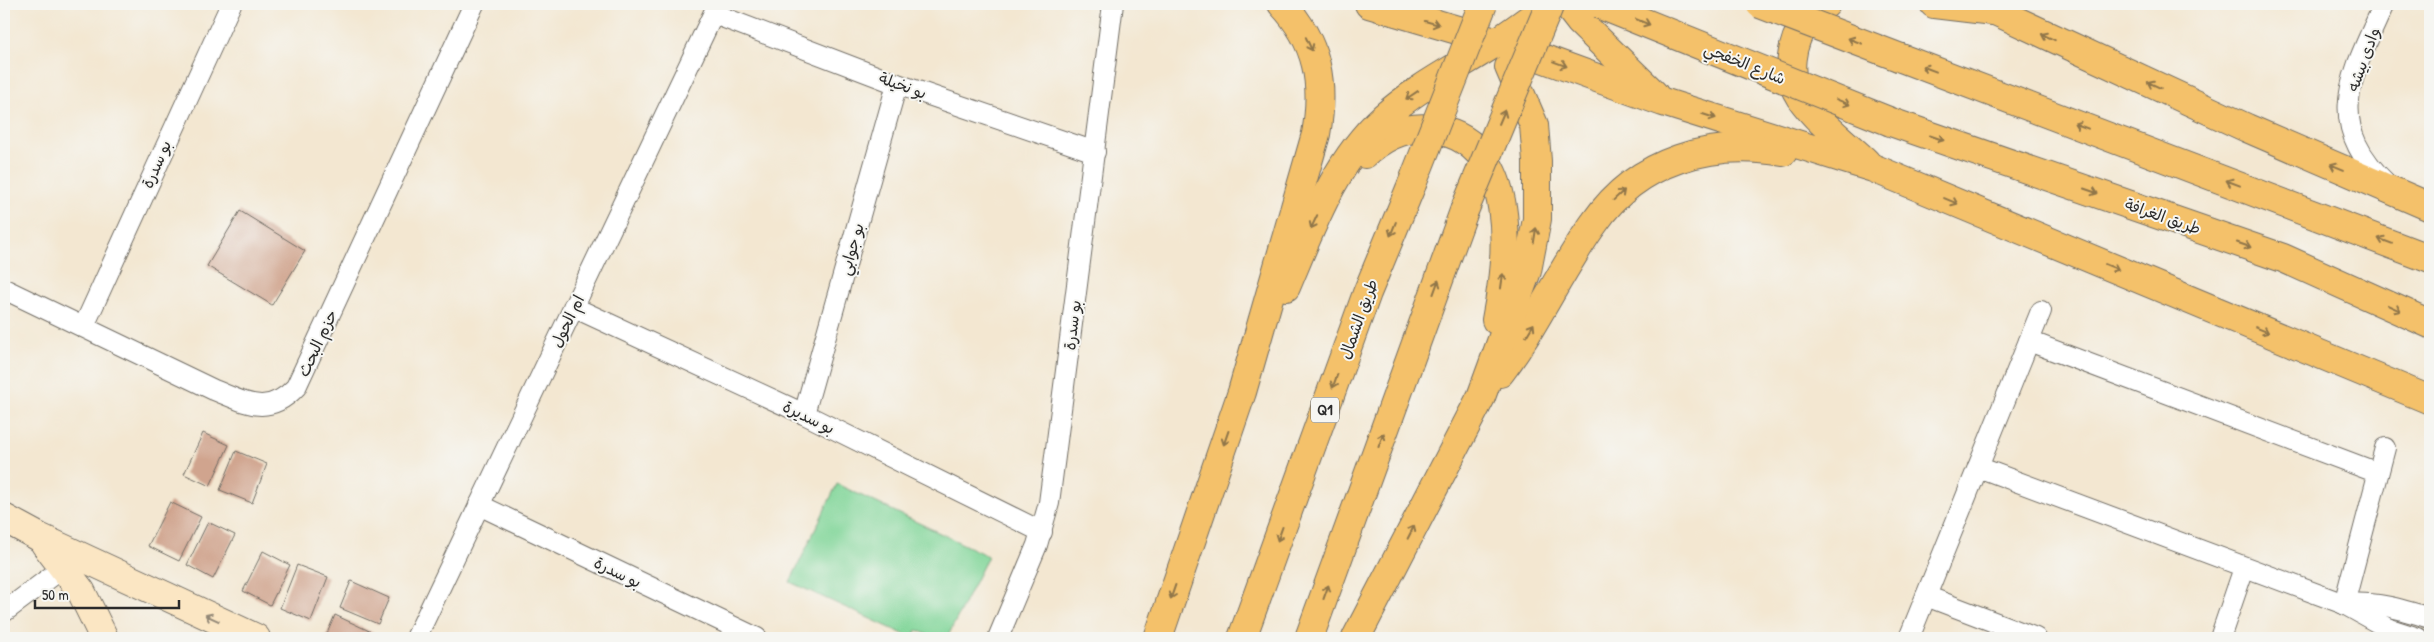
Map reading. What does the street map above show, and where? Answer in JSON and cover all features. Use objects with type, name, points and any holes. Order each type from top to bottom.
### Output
[{"type":"highway","points":[[1158,638],[1242,392],[1310,156],[1320,111],[1321,85],[1310,44],[1295,19],[1282,4]]},
{"type":"highway","points":[[1368,4],[1403,16],[1498,42],[1663,102],[1873,168],[2430,400]]},
{"type":"highway","points":[[1356,638],[1480,397],[1527,271],[1534,242],[1539,191],[1534,125],[1498,42],[1484,4]]},
{"type":"highway","name":"طريق الشمال","points":[[1242,638],[1367,293],[1484,4]]},
{"type":"highway","points":[[1242,392],[1314,220],[1331,187],[1363,140],[1384,118],[1409,97],[1498,42],[1550,4]]},
{"type":"highway","points":[[1309,638],[1464,211],[1550,4]]},
{"type":"highway","points":[[1566,4],[1586,29],[1663,102]]},
{"type":"highway","name":"شارع الخفجي","points":[[1598,4],[1891,122]]},
{"type":"highway","points":[[1760,4],[2430,259]]},
{"type":"highway","points":[[1826,4],[1806,20],[1798,35],[1794,43],[1791,70],[1799,95],[1816,116],[1873,168]]},
{"type":"highway","points":[[1934,4],[1986,7]]},
{"type":"highway","points":[[1966,4],[1986,7],[2239,124],[2430,207]]},
{"type":"highway","name":"طريق الغرافة","points":[[1891,122],[2283,258],[2430,324]]},
{"type":"highway","points":[[1331,187],[1375,145],[1394,134],[1415,128],[1429,128],[1457,136],[1470,144],[1485,160],[1495,179],[1498,193],[1505,256],[1500,300],[1480,397]]},
{"type":"highway","points":[[1480,397],[1527,334],[1595,221],[1606,208],[1643,175],[1690,154],[1733,148],[1763,148],[1873,168]]},
{"type":"street","name":"بو سدرة","points":[[84,326],[231,4]]},
{"type":"street","name":"حزم البحث","points":[[4,289],[214,390],[248,404],[267,406],[288,397],[296,388],[474,4]]},
{"type":"street","name":"بو سدرة","points":[[998,638],[1042,532],[1051,488],[1113,4]]},
{"type":"street","name":"وادى بيشه","points":[[2384,4],[2357,66],[2349,98],[2349,119],[2352,133],[2364,159],[2394,191]]},
{"type":"street","name":"بو نخيلة","points":[[716,9],[897,84],[1095,152]]},
{"type":"street","name":"ام الحول","points":[[416,638],[716,9]]},
{"type":"street","name":"بو جوابي","points":[[804,414],[897,84]]},
{"type":"street","name":"بو سديرة","points":[[574,307],[804,414],[1042,532]]},
{"type":"street","points":[[1909,638],[2041,311]]},
{"type":"street","points":[[2029,342],[2378,473]]},
{"type":"street","points":[[2344,604],[2385,448]]},
{"type":"street","points":[[1978,467],[2344,604],[2387,628],[2418,638]]},
{"type":"street","name":"بو سدرة","points":[[479,505],[757,638]]},
{"type":"street","points":[[4,518],[39,537],[256,638]]},
{"type":"street","points":[[39,537],[81,591],[104,638]]},
{"type":"street","points":[[4,612],[64,567]]},
{"type":"street","points":[[2220,638],[2244,568]]},
{"type":"street","points":[[1926,596],[2036,638]]},
{"type":"street","points":[[2344,604],[2388,605],[2430,618]]},
{"type":"green space","points":[[837,484],[988,556],[947,638],[935,638],[917,630],[912,638],[790,582]]},
{"type":"building","points":[[240,211],[305,251],[272,305],[207,266]]},
{"type":"building","points":[[203,433],[229,445],[210,486],[184,474]]},
{"type":"building","points":[[236,451],[267,464],[252,503],[220,490]]},
{"type":"building","points":[[170,502],[201,517],[179,561],[148,546]]},
{"type":"building","points":[[208,522],[235,535],[213,579],[187,565]]},
{"type":"building","points":[[263,551],[290,565],[270,605],[243,591]]},
{"type":"building","points":[[297,565],[328,577],[311,621],[280,608]]},
{"type":"building","points":[[351,581],[389,598],[378,624],[340,608]]},
{"type":"building","points":[[335,615],[378,635],[376,638],[325,638]]}]
